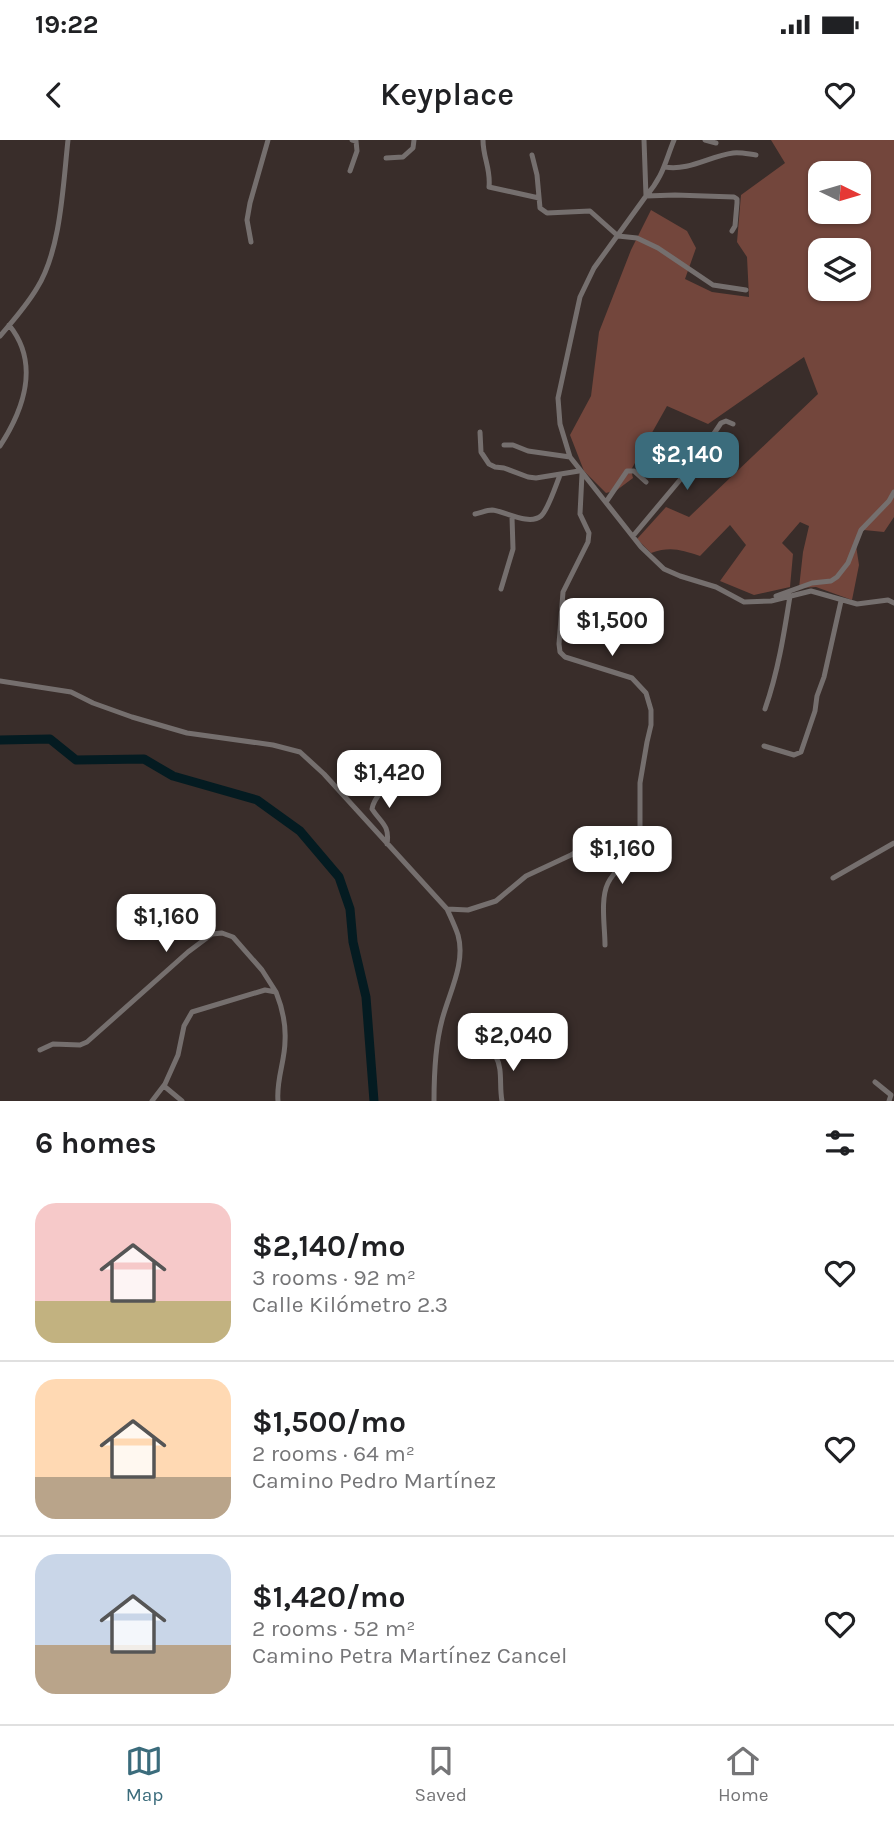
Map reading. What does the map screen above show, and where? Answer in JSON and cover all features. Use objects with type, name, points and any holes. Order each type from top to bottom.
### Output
[{"type":"street","points":[[0,336],[38,287],[49,261],[57,228],[68,140]]},
{"type":"street","points":[[251,242],[247,220],[268,140]]},
{"type":"street","points":[[350,172],[357,151],[356,141],[352,140]]},
{"type":"street","points":[[386,158],[403,157],[413,148],[414,140]]},
{"type":"street","points":[[483,140],[483,151],[490,175],[489,187],[539,198]]},
{"type":"street","points":[[644,140],[646,196]]},
{"type":"street","points":[[674,140],[655,186],[594,268],[580,297],[558,398],[561,424],[570,457],[641,547],[664,569],[716,587],[744,602],[771,600],[811,591],[857,604],[888,600],[894,603]]},
{"type":"street","points":[[705,140],[716,143]]},
{"type":"street","points":[[665,167],[692,165],[733,153],[756,155]]},
{"type":"street","points":[[532,155],[540,208],[547,214],[590,211],[618,236],[637,238],[658,247],[713,285],[746,290]]},
{"type":"street","points":[[646,196],[734,197],[737,203],[732,231]]},
{"type":"street","points":[[0,446],[10,430],[26,391],[25,359],[9,325]]},
{"type":"street","points":[[633,536],[695,462],[722,423],[726,421],[733,424]]},
{"type":"street","points":[[480,435],[481,452],[489,464],[495,467],[536,478],[581,472]]},
{"type":"street","points":[[504,445],[570,457]]},
{"type":"street","points":[[606,502],[627,471],[634,471],[646,482]]},
{"type":"street","points":[[581,472],[580,513],[589,533],[588,542],[563,592],[560,652],[565,657],[632,678],[646,693],[651,710],[651,725],[640,783],[640,830],[635,835],[630,860],[608,882],[605,945]]},
{"type":"street","points":[[475,514],[491,510],[512,517],[540,517],[559,475]]},
{"type":"street","points":[[757,601],[812,583],[831,581],[848,564],[861,530],[889,501],[894,492]]},
{"type":"street","points":[[501,589],[513,549],[512,517]]},
{"type":"street","points":[[765,709],[774,685],[790,596]]},
{"type":"street","points":[[764,746],[793,755],[801,752],[815,711],[841,601]]},
{"type":"street","points":[[0,681],[71,692],[132,717],[187,733],[273,745],[300,752],[324,774],[447,909],[458,936],[460,955],[442,1020],[435,1059],[434,1101]]},
{"type":"street","points":[[387,844],[389,834],[372,809],[373,803],[394,779],[417,778]]},
{"type":"street","points":[[447,909],[468,910],[496,901],[526,876],[603,837],[619,833],[635,835],[658,846],[664,860]]},
{"type":"street","points":[[833,878],[894,843]]},
{"type":"street","points":[[40,1050],[53,1044],[80,1045],[88,1042],[188,952],[212,934],[222,933],[233,937],[262,970],[276,992],[282,1009],[285,1041],[277,1090],[278,1101]]},
{"type":"street","points":[[152,1101],[163,1086],[178,1055],[184,1026],[192,1012],[255,992],[276,992]]},
{"type":"street","points":[[496,1056],[500,1064],[499,1087],[502,1101]]},
{"type":"street","points":[[875,1082],[891,1095],[889,1101]]},
{"type":"street","points":[[163,1086],[181,1101]]},
{"type":"shaded area","points":[[771,140],[894,140],[894,517],[884,532],[864,530],[855,539],[859,565],[852,600],[816,587],[799,588],[809,526],[800,522],[782,543],[793,554],[790,587],[754,595],[720,581],[746,545],[730,525],[700,556],[676,550],[651,553],[637,539],[666,507],[689,517],[818,394],[804,357],[708,424],[667,406],[631,470],[633,478],[617,490],[606,493],[584,471],[570,435],[591,396],[599,332],[631,250],[651,210],[687,231],[696,248],[685,279],[712,292],[749,297],[747,257],[737,242],[741,195],[785,163]]},
{"type":"waterway","points":[[0,740],[50,739],[76,760],[144,759],[173,776],[257,800],[300,831],[339,877],[350,909],[353,942],[366,997],[374,1101]]}]
